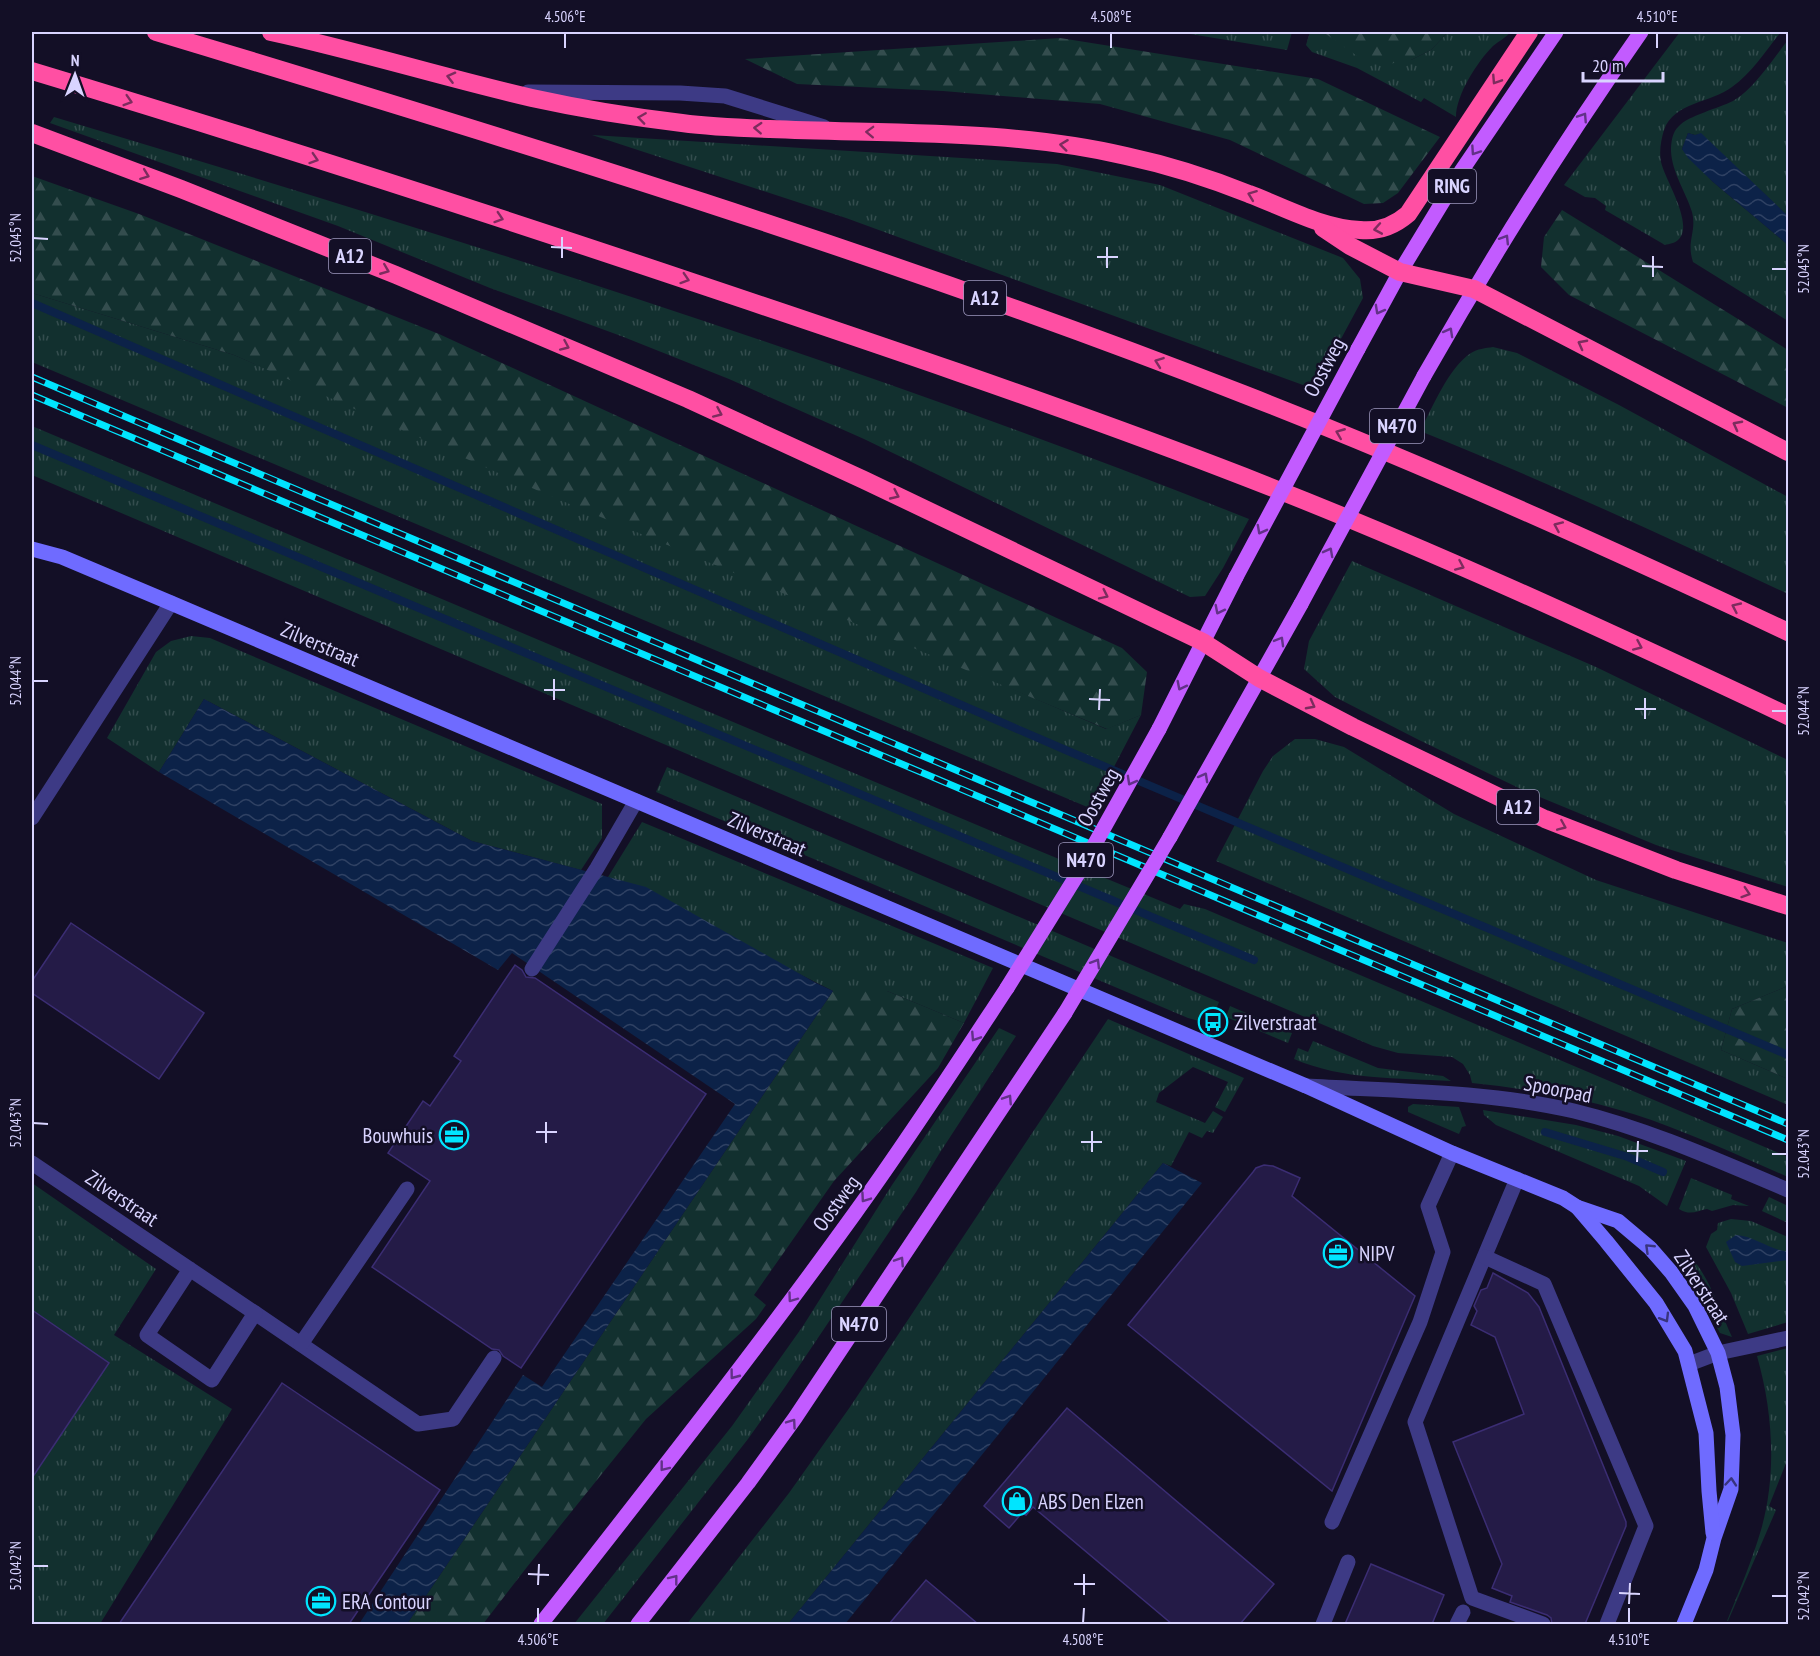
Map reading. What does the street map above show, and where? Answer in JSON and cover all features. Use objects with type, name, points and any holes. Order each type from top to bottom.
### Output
[{"type":"highway","name":"A12","points":[[156,32],[618,175],[891,265],[1014,309],[1242,393],[1420,466],[1606,547],[1788,632]]},
{"type":"highway","points":[[271,32],[313,40],[507,92],[604,112],[683,124],[1027,141],[1122,155],[1209,179],[1327,224],[1360,231],[1384,228],[1401,219],[1418,200],[1529,32]]},
{"type":"highway","points":[[32,71],[544,233],[870,341],[1221,468],[1407,543],[1645,648],[1788,716]]},
{"type":"highway","name":"A12","points":[[32,133],[376,266],[688,399],[864,480],[1203,642],[1259,678],[1353,727],[1545,819],[1676,870],[1788,906]]},
{"type":"highway","points":[[1307,217],[1350,246],[1400,272],[1474,289],[1788,452]]},
{"type":"main road","name":"Oostweg","points":[[541,1624],[692,1431],[847,1223],[927,1109],[1007,988],[1082,867],[1158,729],[1236,577],[1400,272],[1462,170],[1556,32]]},
{"type":"main road","points":[[1474,289],[1564,146],[1641,32]]},
{"type":"main road","name":"N470","points":[[638,1624],[748,1483],[795,1418],[1065,1012],[1143,884],[1302,604],[1424,376],[1474,289]]},
{"type":"street","points":[[507,92],[680,93],[725,96],[837,131]]},
{"type":"street","name":"Zilverstraat","points":[[32,549],[62,557],[171,603],[1306,1086],[1452,1153],[1563,1198],[1577,1207],[1618,1221],[1650,1248],[1671,1272],[1695,1306],[1718,1353],[1727,1387],[1733,1435],[1731,1489],[1706,1570],[1684,1624]]},
{"type":"street","points":[[32,818],[171,603]]},
{"type":"street","points":[[532,969],[597,868],[636,801]]},
{"type":"street","name":"Spoorpad","points":[[1306,1086],[1468,1095],[1574,1111],[1634,1128],[1788,1190]]},
{"type":"street","points":[[1332,1522],[1420,1322],[1443,1252],[1428,1206],[1452,1153]]},
{"type":"street","name":"Zilverstraat","points":[[32,1162],[418,1424],[453,1419],[494,1358]]},
{"type":"street","points":[[1517,1179],[1415,1422],[1472,1598],[1543,1624]]},
{"type":"street","points":[[301,1344],[407,1189]]},
{"type":"street","name":"Zilverstraat","points":[[1577,1207],[1656,1303],[1685,1351],[1706,1433],[1714,1538]]},
{"type":"street","points":[[1485,1257],[1544,1284],[1646,1526],[1607,1624]]},
{"type":"street","points":[[190,1269],[147,1335],[212,1380],[255,1313]]},
{"type":"street","points":[[1689,1364],[1718,1353],[1788,1338]]},
{"type":"street","points":[[1323,1624],[1348,1562]]},
{"type":"green space","points":[[636,32],[786,32],[674,34]]},
{"type":"green space","points":[[1178,32],[1292,32],[1287,50]]},
{"type":"green space","points":[[1310,32],[1323,32],[1332,38],[1411,60],[1431,50],[1448,32],[1511,32],[1493,46],[1474,70],[1463,89],[1456,117],[1424,98],[1421,102],[1357,68],[1312,52],[1306,45]]},
{"type":"green space","points":[[1323,32],[1448,32],[1431,50],[1411,60],[1383,65],[1367,63]]},
{"type":"green space","points":[[1680,32],[1781,32],[1752,68],[1732,87],[1684,108],[1669,121],[1664,130],[1660,158],[1683,224],[1678,240],[1665,245],[1605,210],[1606,206],[1595,198],[1585,197],[1564,185]]},
{"type":"green space","points":[[1060,38],[1318,79],[1440,137],[1398,193],[1383,203],[1364,204],[1230,140],[1100,104],[943,91],[797,84],[745,59]]},
{"type":"green space","points":[[1788,40],[1788,216],[1701,134],[1688,133],[1682,149],[1713,182],[1788,245],[1788,321],[1693,262],[1691,255],[1692,212],[1677,175],[1671,151],[1673,134],[1683,122],[1741,96],[1763,73]]},
{"type":"green space","points":[[54,117],[506,256],[805,355],[954,407],[1249,519],[1205,596],[1190,597],[864,439],[729,379],[490,288],[338,226],[50,123]]},
{"type":"green space","points":[[592,135],[1057,164],[1160,185],[1343,258],[1360,279],[1363,298],[1314,389],[846,218]]},
{"type":"green space","points":[[32,176],[139,214],[439,334],[1122,648],[1147,672],[1141,715],[1107,729],[541,492],[234,355],[32,293]]},
{"type":"green space","points":[[1562,210],[1788,350],[1788,408],[1569,295],[1541,267],[1544,237]]},
{"type":"green space","points":[[32,293],[234,355],[1106,729],[1141,715],[1092,809],[32,362]]},
{"type":"green space","points":[[1493,347],[1517,353],[1619,405],[1788,497],[1788,594],[1606,510],[1420,431],[1455,368],[1473,352]]},
{"type":"green space","points":[[32,426],[996,833],[1180,909],[1184,904],[1205,909],[1788,1157],[1788,1177],[1646,1118],[1547,1093],[1472,1083],[1463,1064],[1452,1057],[1398,1053],[1373,1046],[32,475]]},
{"type":"green space","points":[[1352,561],[1596,667],[1788,760],[1788,887],[1656,845],[1523,790],[1335,697],[1304,669],[1309,641]]},
{"type":"green space","points":[[191,636],[210,638],[602,804],[602,838],[581,870],[472,841],[204,699],[159,772],[107,738],[156,652],[171,641]]},
{"type":"green space","points":[[1295,739],[1315,739],[1344,747],[1454,814],[1596,880],[1788,943],[1788,986],[1732,1009],[1721,1050],[1788,1079],[1788,1105],[1216,861],[1263,771],[1273,756]]},
{"type":"green space","points":[[667,767],[1219,1002],[1210,1024],[1188,1018],[656,792]]},
{"type":"green space","points":[[642,822],[993,968],[964,1023],[887,991],[833,991],[608,877]]},
{"type":"green space","points":[[1788,986],[1788,1079],[1721,1050],[1732,1009]]},
{"type":"green space","points":[[833,991],[887,991],[964,1023],[938,1068],[834,1181],[754,1295],[766,1305],[756,1319],[646,1419],[483,1624],[407,1624]]},
{"type":"green space","points":[[1230,1006],[1292,1033],[1288,1043],[1226,1017]]},
{"type":"green space","points":[[1108,1019],[1244,1078],[1225,1112],[1215,1107],[1228,1082],[1193,1067],[1159,1093],[1156,1102],[1205,1123],[1213,1111],[1223,1117],[1213,1133],[1207,1131],[1202,1138],[1189,1132],[1171,1166],[1163,1163],[788,1624],[687,1624],[789,1493],[850,1407]]},
{"type":"green space","points":[[999,1028],[1016,1036],[916,1192],[748,1439],[603,1624],[574,1624],[732,1426],[803,1326],[892,1185]]},
{"type":"green space","points":[[1313,1041],[1378,1068],[1443,1076],[1451,1081],[1351,1074],[1313,1066],[1294,1059],[1298,1048],[1308,1052]]},
{"type":"green space","points":[[1413,1104],[1459,1107],[1466,1126],[1462,1127],[1459,1134],[1408,1112],[1408,1107]]},
{"type":"green space","points":[[1483,1110],[1576,1125],[1618,1136],[1686,1161],[1667,1206],[1639,1186],[1496,1125],[1484,1115]]},
{"type":"green space","points":[[1691,1178],[1732,1195],[1731,1199],[1749,1206],[1733,1205],[1712,1211],[1707,1209],[1693,1212],[1683,1211],[1679,1209]]},
{"type":"green space","points":[[32,1183],[156,1269],[114,1335],[232,1409],[100,1624],[36,1624],[32,1621]]},
{"type":"green space","points":[[1769,1197],[1788,1206],[1788,1223],[1762,1211]]},
{"type":"green space","points":[[1731,1219],[1751,1221],[1788,1237],[1788,1322],[1748,1334],[1731,1293],[1706,1247],[1711,1234],[1717,1230],[1718,1223]]},
{"type":"green space","points":[[1688,1254],[1708,1282],[1732,1337],[1720,1333],[1694,1286],[1679,1266],[1684,1256]]},
{"type":"green space","points":[[1788,1348],[1788,1458],[1769,1506],[1776,1510],[1727,1621],[1761,1530],[1769,1487],[1770,1421],[1757,1356]]},
{"type":"water","points":[[1688,133],[1695,135],[1701,133],[1788,216],[1788,245],[1688,158],[1682,149]]},
{"type":"water","points":[[204,699],[472,841],[646,887],[833,991],[407,1624],[359,1624],[523,1375],[542,1387],[735,1104],[512,953],[498,970],[159,772]]},
{"type":"water","points":[[1163,1163],[1202,1183],[845,1624],[788,1624]]},
{"type":"water","points":[[1736,1235],[1788,1252],[1788,1260],[1742,1266],[1735,1262],[1726,1242]]},
{"type":"building","points":[[71,923],[204,1013],[159,1079],[32,993],[32,981]]},
{"type":"building","points":[[515,965],[526,977],[535,978],[706,1094],[521,1368],[503,1356],[499,1350],[492,1349],[372,1267],[430,1181],[388,1153],[423,1101],[430,1106],[461,1061],[454,1056]]},
{"type":"building","points":[[1264,1165],[1273,1166],[1300,1178],[1292,1196],[1415,1296],[1332,1491],[1128,1325],[1256,1168]]},
{"type":"building","points":[[1493,1273],[1528,1293],[1539,1307],[1626,1522],[1585,1624],[1552,1624],[1551,1618],[1547,1615],[1510,1602],[1512,1596],[1492,1588],[1502,1564],[1453,1442],[1524,1414],[1495,1337],[1471,1325],[1477,1311],[1474,1306],[1481,1290],[1487,1288]]},
{"type":"building","points":[[32,1310],[109,1363],[32,1478]]},
{"type":"building","points":[[282,1383],[440,1490],[349,1624],[119,1624]]},
{"type":"building","points":[[1067,1408],[1274,1584],[1240,1624],[1172,1624],[1033,1507],[1026,1515],[1022,1513],[1009,1528],[984,1506]]},
{"type":"building","points":[[1371,1564],[1444,1595],[1432,1624],[1345,1624]]},
{"type":"building","points":[[926,1580],[978,1624],[889,1624]]},
{"type":"waterway","points":[[32,303],[1068,751],[1788,1055]]},
{"type":"waterway","points":[[32,445],[1254,960]]},
{"type":"waterway","points":[[1545,1132],[1628,1157],[1663,1172]]},
{"type":"railway","points":[[32,377],[1788,1124]]},
{"type":"railway","points":[[32,395],[1788,1140]]},
{"type":"place","name":"Zilverstraat","points":[[1213,1022]]},
{"type":"place","name":"Bouwhuis","points":[[454,1135]]},
{"type":"place","name":"NIPV","points":[[1338,1253]]},
{"type":"place","name":"ABS Den Elzen","points":[[1017,1501]]},
{"type":"place","name":"ERA Contour","points":[[321,1601]]}]
